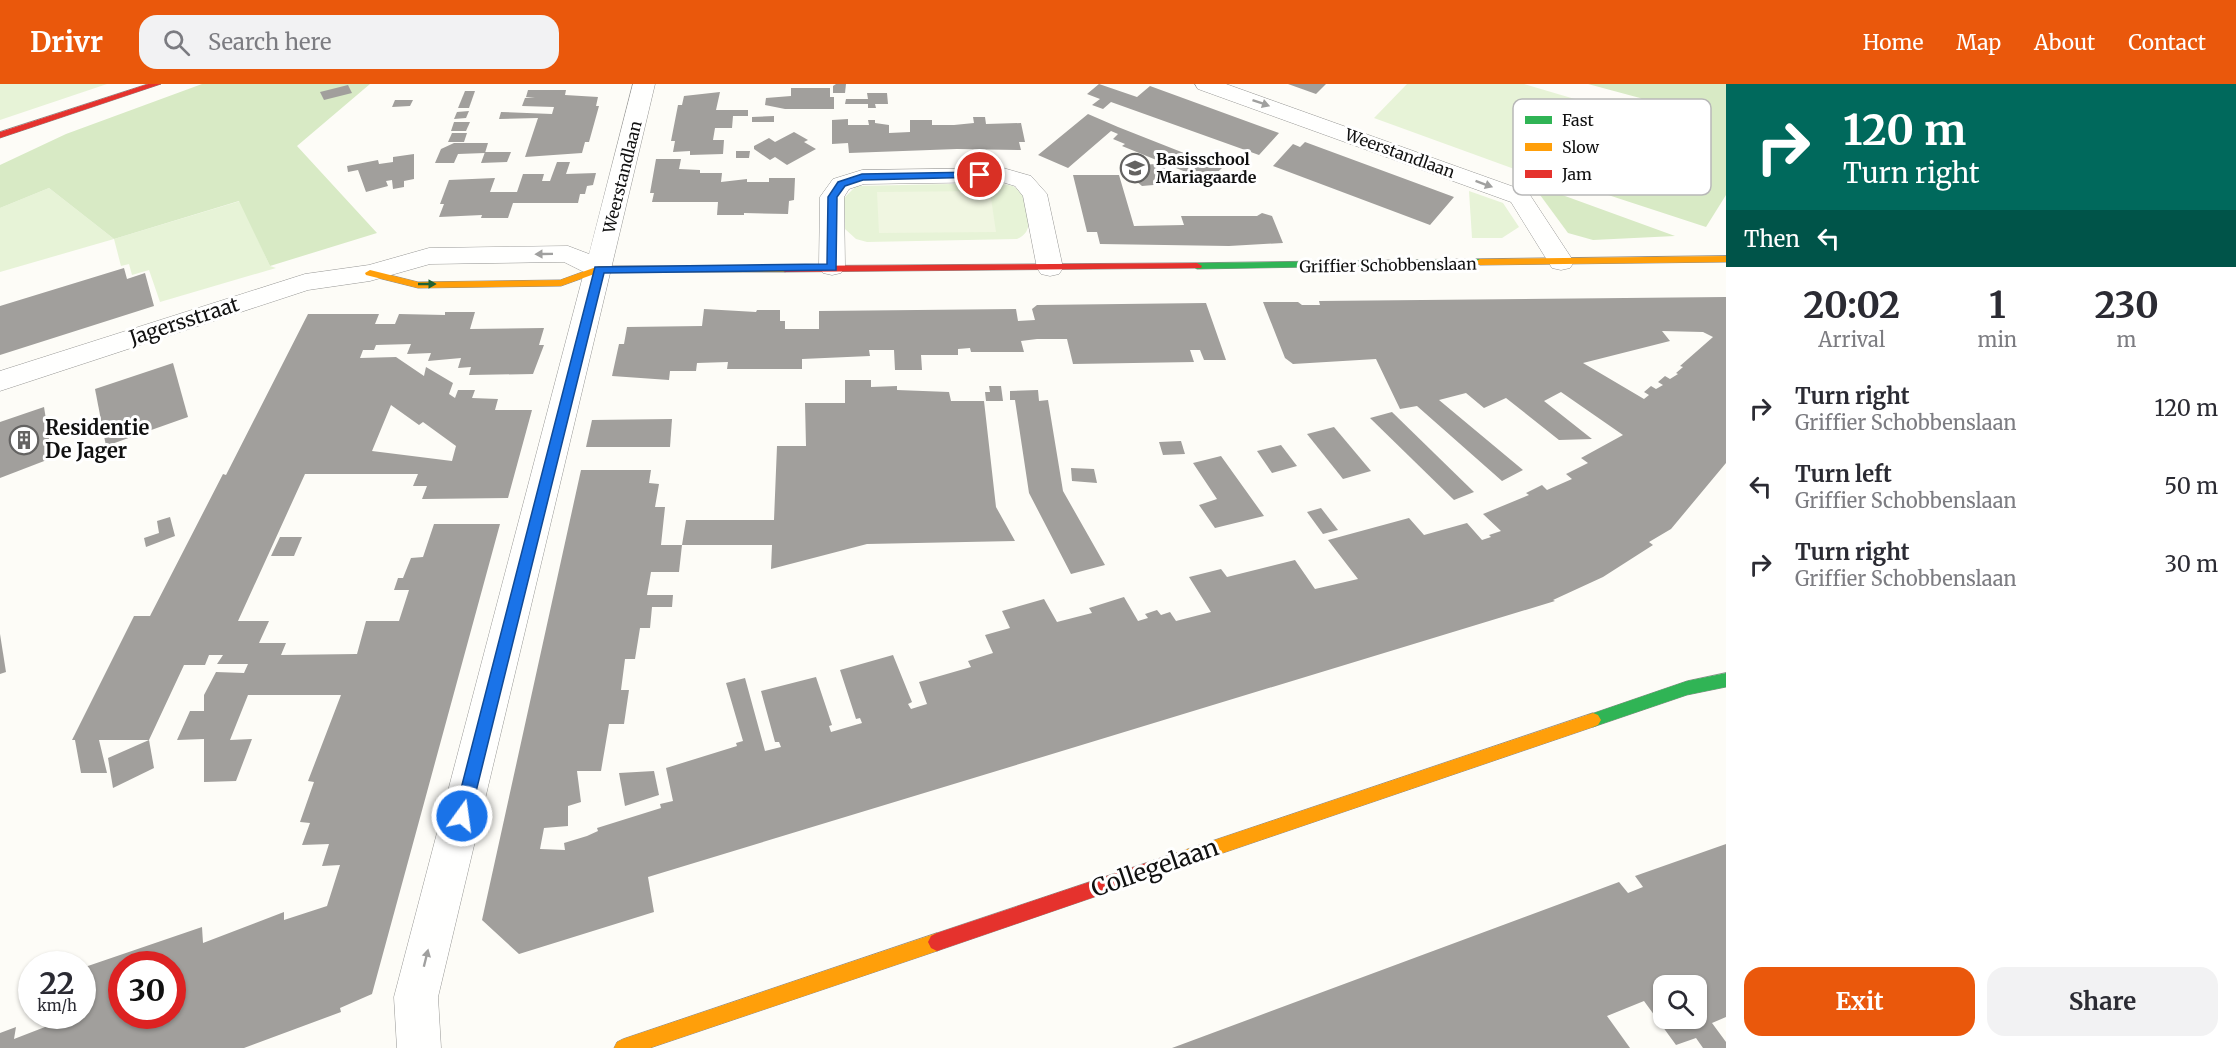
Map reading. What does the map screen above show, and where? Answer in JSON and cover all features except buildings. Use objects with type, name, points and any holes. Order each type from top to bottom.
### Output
[{"type":"main road","points":[[0,135],[157,84]]},
{"type":"main road","points":[[10,146],[115,98]]},
{"type":"main road","name":"Griffier Schobbenslaan","points":[[599,269],[1050,268],[1726,259]]},
{"type":"main road","name":"Collegelaan","points":[[623,1048],[1688,688],[1726,680]]},
{"type":"street","name":"Weerstandlaan","points":[[419,1048],[416,997],[644,84]]},
{"type":"street","name":"Weerstandlaan","points":[[1206,84],[1513,194]]},
{"type":"street","points":[[832,267],[832,197],[842,184],[862,177],[1003,175],[1023,181],[1035,194],[1050,268]]},
{"type":"street","name":"Weerstandlaan","points":[[1517,195],[1561,262]]},
{"type":"street","name":"Griffier Schobbenslaan","points":[[370,273],[429,256],[568,254],[599,269]]},
{"type":"street","name":"Jagersstraat","points":[[0,381],[305,282],[370,273]]},
{"type":"street","name":"Collegelaan","points":[[1688,688],[1726,665]]},
{"type":"green space","points":[[0,84],[107,84],[0,120]]},
{"type":"green space","points":[[202,84],[370,84],[297,146],[377,233],[270,266],[239,201],[114,239],[49,188],[0,208],[0,165],[66,134]]},
{"type":"green space","points":[[1407,84],[1524,84],[1575,99],[1513,99],[1513,168],[1374,118]]},
{"type":"green space","points":[[1588,84],[1726,84],[1726,195],[1706,227],[1608,195],[1711,195],[1711,99],[1640,98]]},
{"type":"green space","points":[[998,183],[1013,186],[1023,193],[1029,219],[1027,231],[1017,239],[867,242],[856,239],[845,229],[844,198],[856,186]]},
{"type":"green space","points":[[49,188],[114,239],[0,272],[0,208]]},
{"type":"green space","points":[[990,191],[996,232],[879,233],[877,192]]},
{"type":"green space","points":[[1469,191],[1503,203],[1519,227],[1502,238],[1472,238]]},
{"type":"green space","points":[[1540,195],[1562,195],[1675,236],[1593,240],[1568,233]]},
{"type":"green space","points":[[240,201],[270,266],[276,268],[160,302],[149,270],[132,275],[129,264],[121,266],[114,239]]},
{"type":"traffic: fast","points":[[1197,266],[1480,262]]},
{"type":"traffic: fast","points":[[1593,720],[1687,688],[1726,680]]},
{"type":"traffic: slow","points":[[1480,262],[1726,259]]},
{"type":"traffic: slow","points":[[370,273],[418,285],[561,283],[599,269],[785,269]]},
{"type":"traffic: slow","points":[[1170,863],[1593,720]]},
{"type":"traffic: slow","points":[[623,1048],[937,942]]},
{"type":"traffic: jam","points":[[0,135],[157,84]]},
{"type":"traffic: jam","points":[[785,269],[1197,266]]},
{"type":"traffic: jam","points":[[937,942],[1170,863]]},
{"type":"place","name":"Basisschool Mariagaarde","points":[[1135,168]]},
{"type":"place","name":"Residentie De Jager","points":[[24,440]]},
{"type":"route","points":[[462,816],[599,269],[832,267],[832,197],[836,190],[850,179],[980,175]]}]
